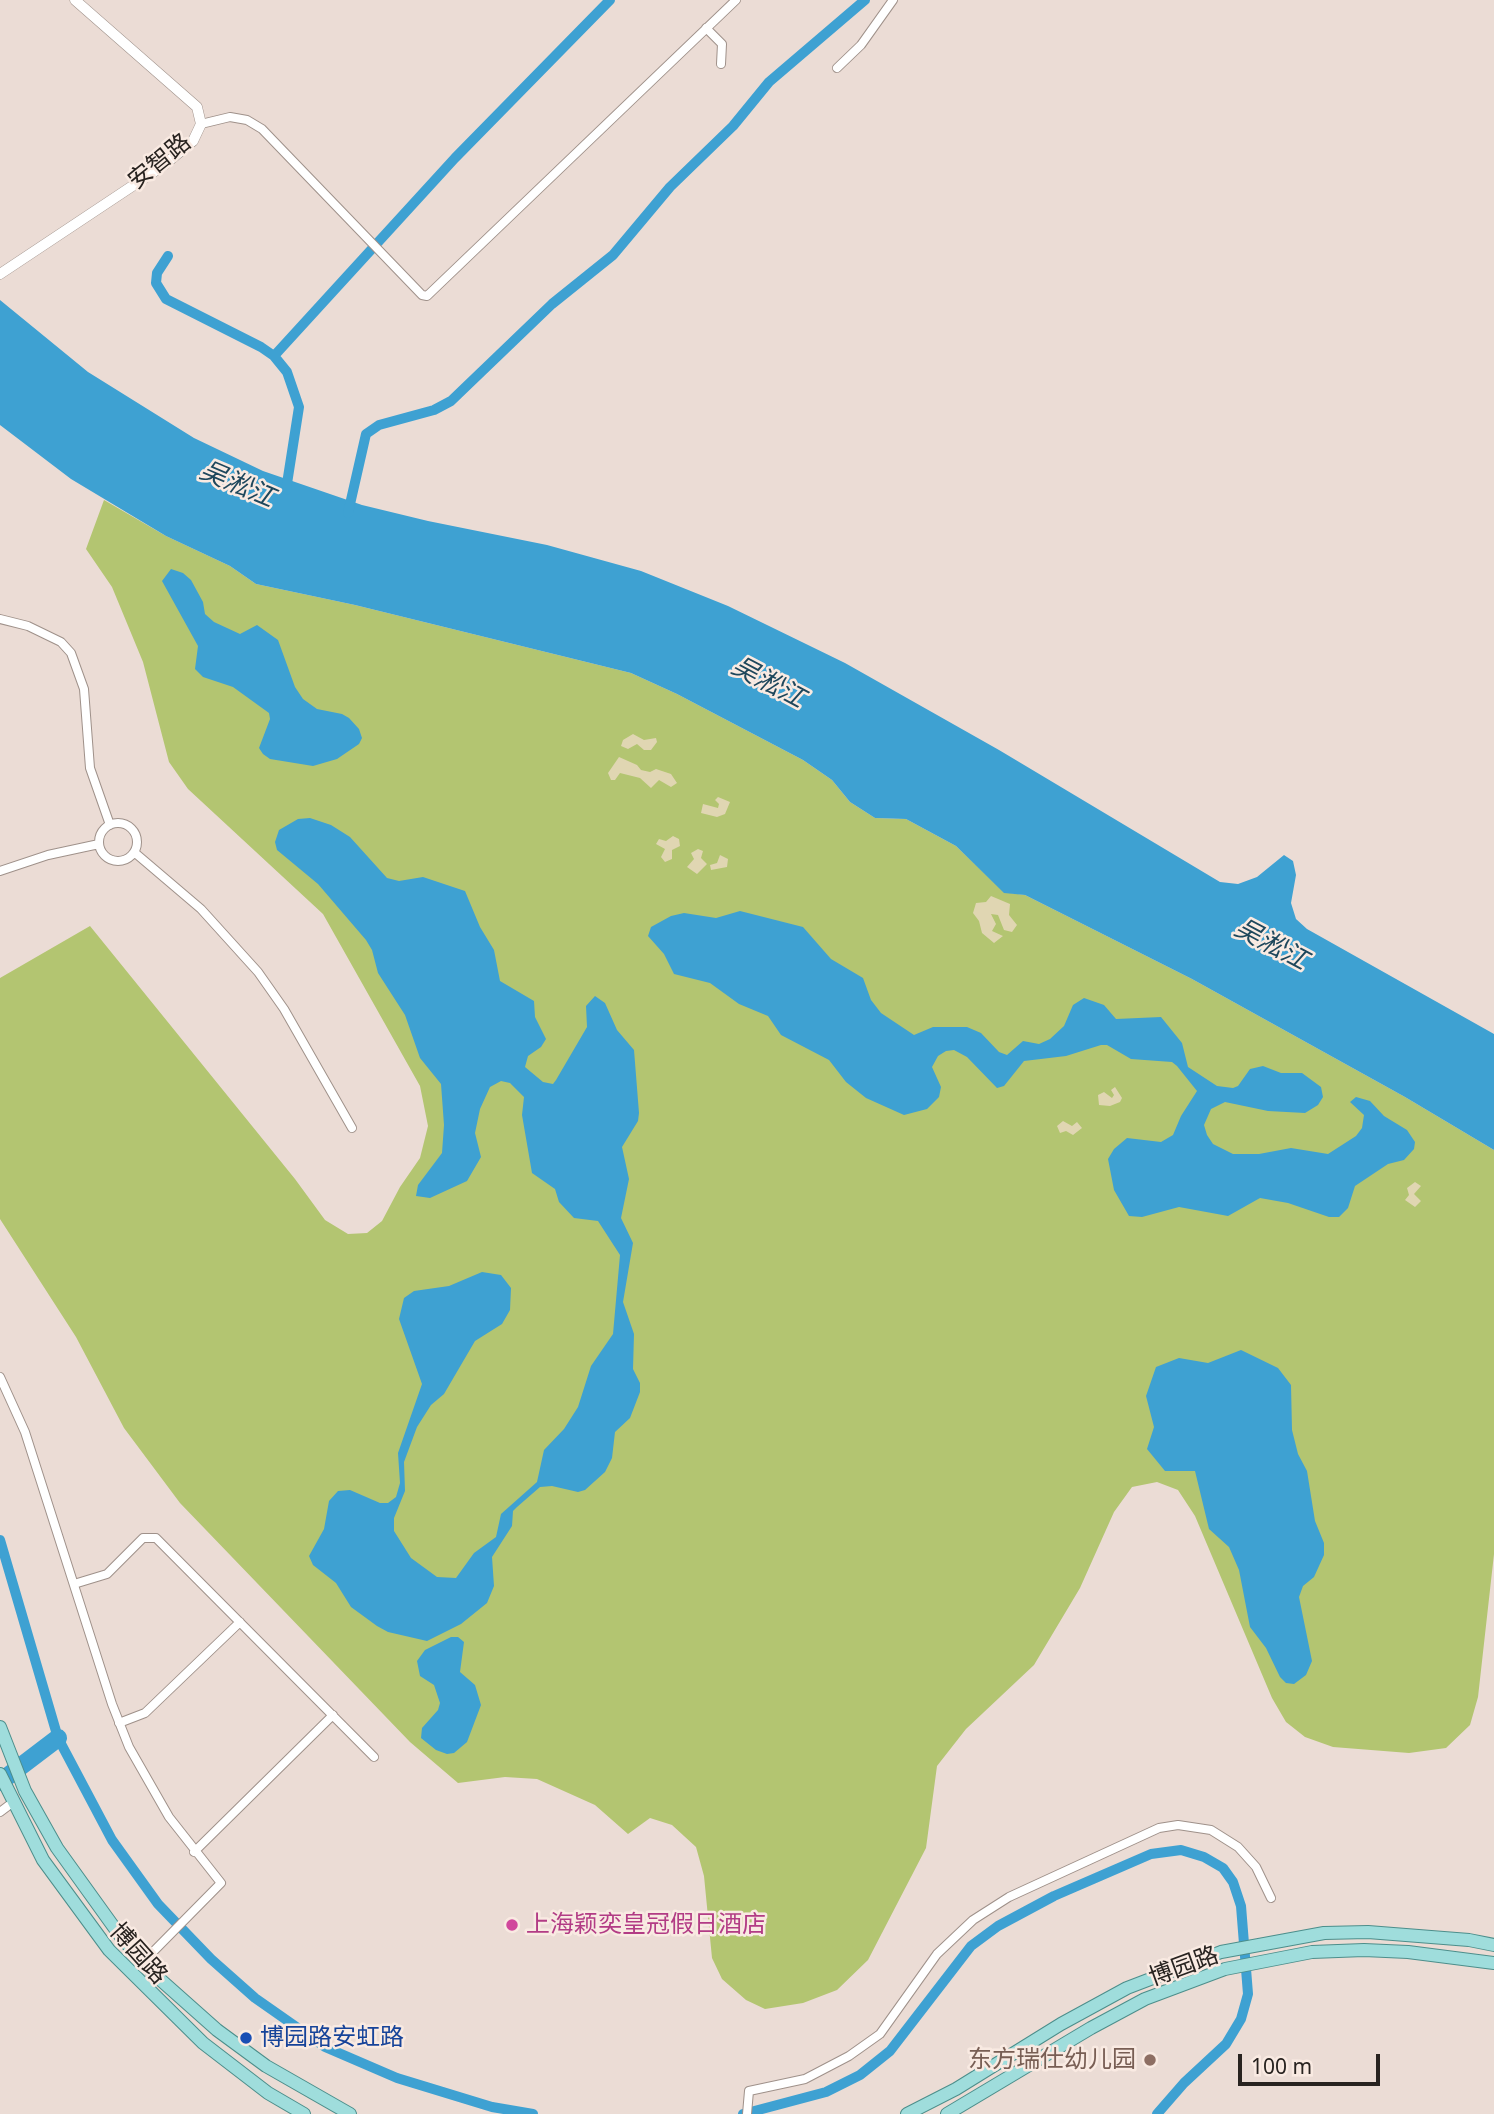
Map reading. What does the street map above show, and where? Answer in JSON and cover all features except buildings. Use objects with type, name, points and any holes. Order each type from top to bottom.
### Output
[{"type":"main road","name":"博园路","points":[[2,1733],[25,1791],[57,1848],[91,1898],[144,1962],[186,2004],[232,2041],[308,2092],[350,2114]]},
{"type":"main road","name":"博园路","points":[[0,1774],[12,1803],[43,1860],[109,1950],[203,2043],[286,2109],[304,2114]]},
{"type":"main road","name":"博园路","points":[[910,2113],[1127,1988],[1221,1952],[1324,1933],[1368,1932],[1469,1940],[1494,1945]]},
{"type":"main road","name":"博园路","points":[[947,2114],[1124,2011],[1225,1969],[1312,1952],[1364,1950],[1408,1952],[1494,1963]]},
{"type":"street","name":"安智路","points":[[0,274],[163,165],[193,141],[201,124],[197,107],[75,0]]},
{"type":"street","points":[[201,124],[230,117],[247,120],[262,129],[422,295],[427,296],[736,0]]},
{"type":"street","points":[[837,68],[861,45],[893,0]]},
{"type":"street","points":[[706,28],[722,44],[722,64]]},
{"type":"street","points":[[0,619],[28,626],[61,642],[71,653],[81,676],[90,768],[110,825]]},
{"type":"street","points":[[120,823],[132,829],[137,838],[134,852],[127,859],[116,861],[106,857],[99,844],[100,835],[110,825],[120,823]]},
{"type":"street","points":[[0,871],[27,861],[99,844]]},
{"type":"street","points":[[134,852],[201,909],[258,972],[284,1009],[352,1128]]},
{"type":"street","points":[[0,1377],[25,1433],[119,1723],[142,1771],[194,1852],[221,1883],[144,1962]]},
{"type":"street","points":[[74,1584],[107,1574],[143,1538],[156,1538],[374,1757]]},
{"type":"street","points":[[119,1723],[145,1713],[240,1622]]},
{"type":"street","points":[[194,1852],[333,1715]]},
{"type":"street","points":[[0,1812],[12,1803]]},
{"type":"street","points":[[747,2114],[749,2091],[805,2080],[849,2056],[880,2034],[937,1954],[973,1920],[1009,1897],[1159,1828],[1178,1825],[1211,1830],[1238,1847],[1256,1867],[1271,1898]]},
{"type":"green space","points":[[104,500],[166,536],[230,566],[256,584],[355,605],[631,673],[677,694],[803,760],[832,780],[850,802],[875,818],[906,819],[956,846],[1004,892],[1025,895],[1192,979],[1405,1097],[1494,1150],[1494,1554],[1478,1697],[1470,1725],[1446,1748],[1409,1753],[1333,1747],[1305,1737],[1286,1722],[1272,1698],[1195,1516],[1178,1490],[1157,1482],[1132,1487],[1114,1512],[1080,1588],[1034,1665],[966,1729],[937,1766],[926,1848],[868,1960],[837,1990],[803,2003],[765,2009],[746,2000],[722,1979],[712,1958],[704,1876],[696,1847],[672,1825],[650,1818],[628,1834],[595,1805],[537,1779],[505,1777],[458,1783],[410,1742],[180,1503],[124,1428],[76,1337],[0,1219],[0,978],[90,926],[295,1179],[325,1220],[348,1234],[367,1233],[382,1221],[400,1187],[420,1158],[428,1126],[420,1086],[323,914],[188,789],[169,762],[143,662],[112,587],[86,549]]},
{"type":"sand","points":[[633,734],[644,740],[656,738],[657,742],[651,750],[644,750],[637,744],[628,749],[621,746],[623,740]]},
{"type":"sand","points":[[619,757],[637,765],[641,770],[650,772],[656,769],[671,774],[677,783],[671,787],[659,780],[651,788],[640,778],[620,773],[615,780],[611,780],[608,773]]},
{"type":"sand","points":[[718,797],[730,802],[725,814],[717,817],[701,813],[703,804],[718,808],[719,804],[715,800]]},
{"type":"sand","points":[[673,836],[679,839],[680,846],[672,850],[672,859],[665,862],[661,857],[665,849],[656,844],[659,839],[666,841]]},
{"type":"sand","points":[[698,849],[703,851],[701,858],[707,864],[697,874],[687,867],[694,859],[691,853]]},
{"type":"sand","points":[[720,855],[728,859],[727,867],[711,870],[710,865],[717,863]]},
{"type":"sand","points":[[991,896],[1010,904],[1009,915],[1017,925],[1012,932],[1004,930],[998,915],[991,914],[996,924],[992,931],[1003,936],[994,943],[982,933],[979,921],[973,913],[976,903],[986,902]]},
{"type":"sand","points":[[1115,1087],[1122,1098],[1120,1102],[1110,1106],[1099,1105],[1098,1095],[1104,1092],[1112,1098],[1114,1095],[1111,1090]]},
{"type":"sand","points":[[1063,1121],[1072,1126],[1077,1122],[1082,1128],[1073,1135],[1066,1131],[1060,1133],[1057,1126]]},
{"type":"sand","points":[[1415,1182],[1421,1186],[1414,1194],[1421,1201],[1415,1207],[1405,1200],[1409,1195],[1407,1188]]},
{"type":"water","name":"吴淞江","points":[[0,300],[88,372],[194,438],[263,471],[362,505],[547,545],[641,571],[728,606],[845,663],[999,750],[1220,882],[1238,884],[1257,877],[1284,855],[1293,861],[1296,875],[1291,903],[1296,919],[1307,929],[1494,1034],[1494,1150],[1405,1097],[1192,979],[1025,895],[1004,893],[956,846],[906,819],[875,818],[850,802],[832,780],[803,760],[677,694],[631,673],[355,605],[256,584],[230,566],[166,536],[71,479],[0,425]]},
{"type":"water","points":[[171,569],[183,573],[191,580],[203,602],[205,614],[214,622],[240,634],[257,625],[278,640],[295,687],[303,699],[317,709],[349,718],[359,729],[362,738],[359,744],[337,759],[313,766],[270,759],[263,754],[259,748],[270,719],[269,713],[233,687],[203,677],[195,669],[198,646],[162,581]]},
{"type":"water","points":[[310,818],[331,825],[350,837],[387,878],[399,881],[423,877],[465,891],[480,927],[494,950],[500,981],[534,1001],[535,1017],[546,1039],[541,1047],[528,1056],[525,1067],[543,1082],[553,1084],[556,1080],[587,1027],[586,1006],[595,996],[605,1003],[617,1030],[634,1050],[639,1113],[638,1121],[622,1147],[629,1179],[621,1218],[633,1243],[623,1302],[634,1334],[633,1369],[640,1383],[640,1392],[630,1418],[615,1432],[612,1458],[605,1472],[585,1490],[578,1492],[552,1486],[540,1487],[517,1507],[513,1511],[512,1526],[492,1557],[494,1586],[487,1603],[461,1624],[427,1641],[388,1632],[377,1626],[351,1607],[336,1583],[313,1565],[309,1556],[324,1529],[329,1501],[338,1491],[350,1490],[380,1503],[388,1503],[396,1497],[400,1483],[398,1453],[422,1384],[399,1319],[404,1298],[414,1291],[449,1286],[482,1272],[501,1275],[511,1288],[510,1310],[502,1324],[475,1341],[444,1394],[431,1405],[417,1427],[404,1462],[405,1491],[394,1518],[394,1531],[411,1558],[437,1577],[456,1578],[474,1553],[496,1537],[501,1514],[537,1482],[544,1450],[564,1429],[578,1407],[591,1366],[613,1334],[620,1255],[598,1221],[574,1218],[559,1202],[555,1189],[532,1173],[522,1115],[524,1097],[510,1083],[501,1081],[490,1087],[480,1109],[475,1133],[481,1157],[467,1181],[430,1198],[416,1196],[418,1185],[442,1153],[444,1125],[441,1084],[420,1058],[405,1015],[378,973],[372,950],[366,940],[318,884],[277,850],[275,842],[279,830],[298,819]]},
{"type":"water","points":[[740,911],[803,927],[831,959],[863,978],[871,1000],[881,1013],[914,1035],[933,1027],[967,1027],[981,1033],[999,1052],[1007,1055],[1023,1041],[1039,1044],[1050,1039],[1064,1026],[1073,1005],[1084,998],[1104,1005],[1116,1019],[1161,1017],[1182,1043],[1188,1067],[1217,1086],[1238,1086],[1250,1069],[1263,1066],[1281,1073],[1302,1073],[1321,1087],[1323,1097],[1318,1105],[1305,1113],[1268,1111],[1225,1102],[1211,1109],[1204,1125],[1207,1135],[1213,1144],[1233,1154],[1259,1154],[1291,1148],[1328,1154],[1356,1136],[1362,1128],[1364,1115],[1350,1102],[1356,1097],[1370,1101],[1384,1116],[1407,1130],[1415,1142],[1414,1149],[1404,1160],[1388,1164],[1355,1186],[1348,1208],[1339,1217],[1329,1217],[1288,1203],[1260,1198],[1228,1216],[1179,1207],[1142,1217],[1129,1216],[1114,1190],[1108,1159],[1114,1149],[1127,1138],[1161,1142],[1173,1135],[1197,1091],[1172,1062],[1131,1059],[1107,1045],[1101,1045],[1066,1056],[1024,1061],[1004,1086],[997,1088],[967,1057],[954,1050],[946,1051],[938,1056],[932,1067],[941,1087],[939,1097],[927,1109],[904,1115],[866,1098],[846,1082],[829,1060],[781,1035],[768,1016],[739,1004],[710,983],[674,974],[664,954],[648,936],[651,927],[671,916],[684,913],[716,918]]},
{"type":"water","points":[[1241,1350],[1278,1368],[1291,1385],[1292,1430],[1298,1454],[1307,1471],[1315,1521],[1324,1543],[1324,1555],[1314,1577],[1303,1586],[1299,1597],[1312,1661],[1306,1675],[1294,1684],[1286,1683],[1280,1677],[1266,1648],[1250,1627],[1239,1570],[1229,1547],[1209,1529],[1195,1471],[1165,1471],[1147,1449],[1154,1427],[1146,1396],[1156,1367],[1179,1358],[1208,1363]]},
{"type":"water","points":[[451,1637],[458,1637],[464,1642],[460,1672],[475,1685],[481,1705],[467,1742],[454,1753],[447,1754],[436,1750],[421,1738],[422,1728],[438,1710],[440,1703],[434,1685],[420,1676],[417,1661],[425,1650]]},
{"type":"waterway","points":[[274,356],[455,158],[610,0]]},
{"type":"waterway","points":[[348,513],[366,434],[379,425],[434,410],[451,401],[552,304],[613,255],[670,187],[733,126],[769,82],[865,0]]},
{"type":"waterway","name":"吴淞江","points":[[168,256],[157,273],[156,283],[166,299],[261,347],[274,356],[287,372],[299,407],[286,490]]},
{"type":"waterway","points":[[0,1540],[58,1738],[112,1840],[158,1904],[211,1959],[255,1998],[325,2047],[397,2078],[492,2107],[533,2114]]},
{"type":"waterway","points":[[0,1782],[58,1738]]},
{"type":"waterway","points":[[743,2114],[826,2092],[860,2075],[890,2051],[971,1946],[998,1926],[1054,1896],[1151,1854],[1181,1850],[1204,1857],[1223,1868],[1233,1882],[1241,1906],[1248,1994],[1241,2019],[1226,2044],[1184,2083],[1157,2114]]},
{"type":"place","name":"上海颖奕皇冠假日酒店","points":[[512,1925]]},
{"type":"place","name":"博园路安虹路","points":[[246,2038]]},
{"type":"place","name":"东方瑞仕幼儿园","points":[[1150,2060]]}]
